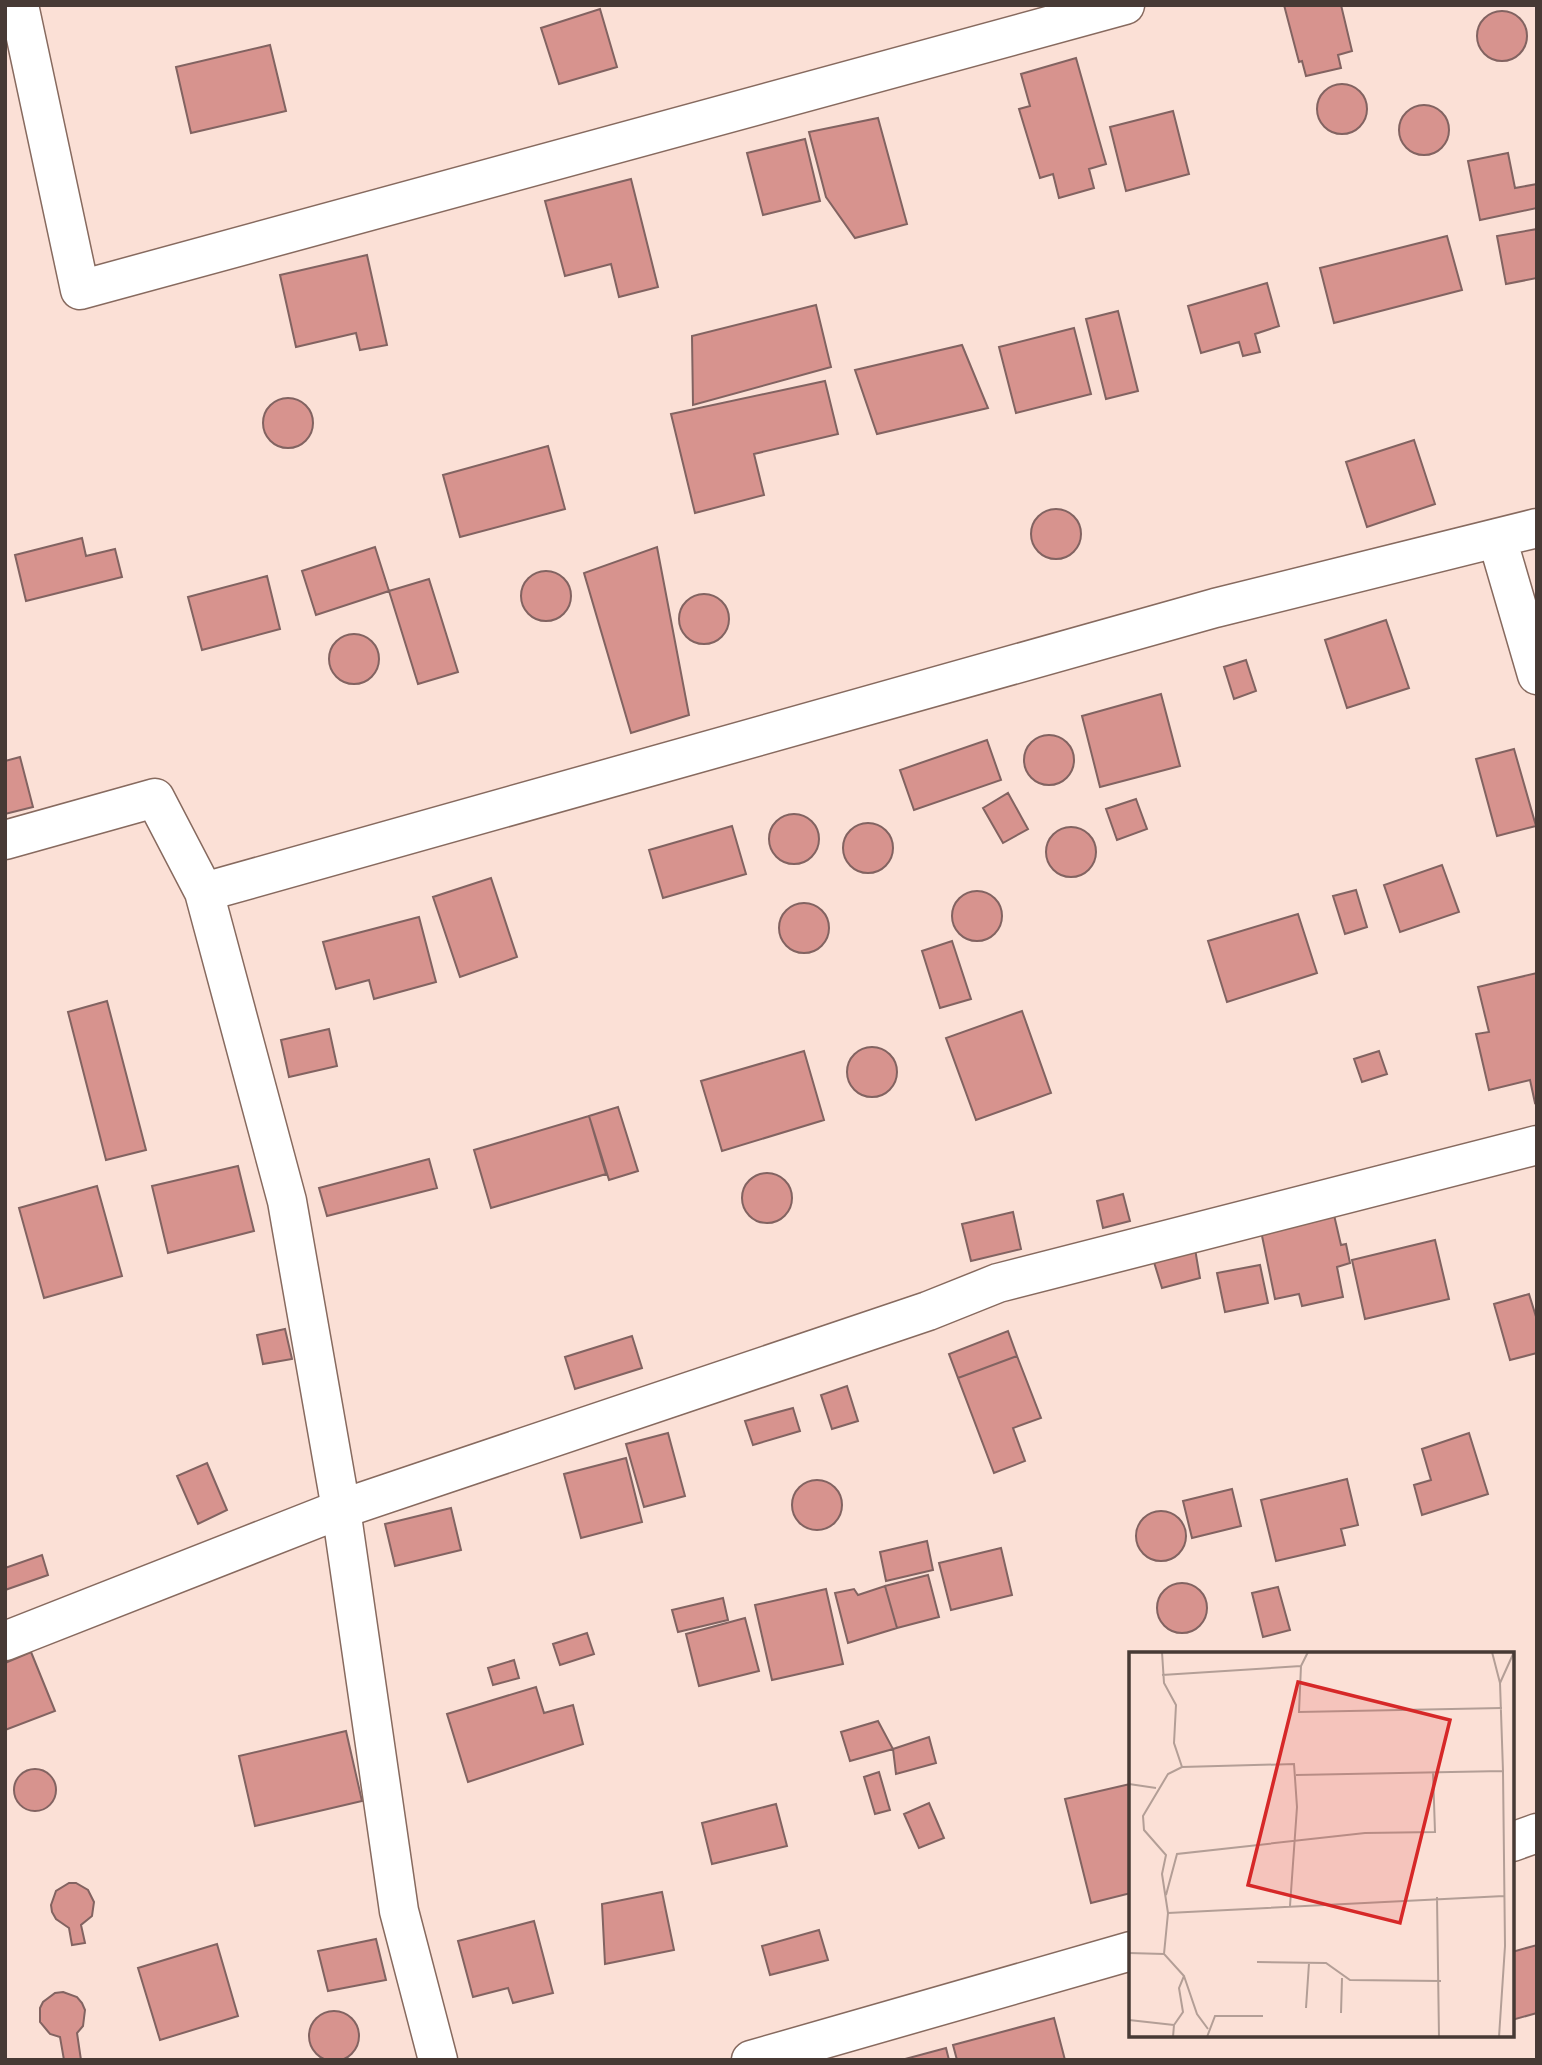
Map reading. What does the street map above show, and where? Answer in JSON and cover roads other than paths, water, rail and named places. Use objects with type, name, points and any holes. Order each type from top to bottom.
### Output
[{"type":"street","points":[[19,5],[80,290],[1125,5]]},
{"type":"street","points":[[204,892],[1215,608],[1537,528]]},
{"type":"street","points":[[1497,538],[1537,675]]},
{"type":"street","points":[[5,840],[155,798],[204,892],[287,1201],[341,1509],[399,1911],[438,2060]]},
{"type":"street","points":[[5,1641],[341,1509],[928,1311],[998,1283],[1537,1145]]},
{"type":"street","points":[[1514,1841],[1537,1833]]},
{"type":"street","points":[[751,2060],[1129,1952]]}]
